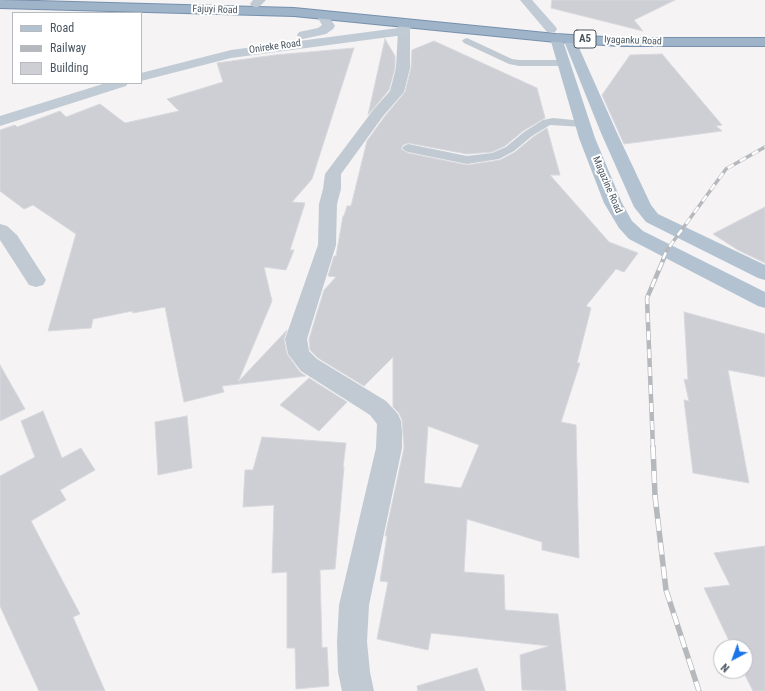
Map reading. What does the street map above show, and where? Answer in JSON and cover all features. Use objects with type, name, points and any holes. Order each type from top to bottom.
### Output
[{"type":"highway","name":"Fajuyi Road","points":[[79,0],[258,2],[349,9],[423,17]]},
{"type":"highway","name":"Fajuyi Road","points":[[0,4],[104,10],[294,12],[404,27]]},
{"type":"highway","name":"Iyaganku Road","points":[[423,17],[620,42],[765,42]]},
{"type":"highway","name":"Iyaganku Road","points":[[404,27],[559,35],[765,34]]},
{"type":"main road","name":"Magazine Road","points":[[526,0],[559,35],[606,126],[643,207],[652,218],[765,273]]},
{"type":"main road","name":"Onireke Road","points":[[142,69],[191,55],[238,45],[322,31],[328,26],[322,15]]},
{"type":"main road","name":"Onireke Road","points":[[142,77],[231,54],[404,27]]},
{"type":"main road","name":"Magazine Road","points":[[559,35],[564,63],[583,124],[613,203],[625,224],[636,235],[765,301]]},
{"type":"main road","points":[[0,115],[89,84]]},
{"type":"main road","points":[[0,121],[118,84]]},
{"type":"main road","points":[[625,224],[643,207]]},
{"type":"street","points":[[358,691],[354,672],[352,642],[354,605],[389,448],[389,421],[378,408],[309,365],[299,354],[296,339],[327,245],[328,204],[332,189],[333,174],[379,112],[397,92],[402,68],[404,27]]},
{"type":"street","points":[[0,230],[10,239],[36,280]]},
{"type":"lane","points":[[467,41],[509,61],[519,63],[564,63]]},
{"type":"lane","points":[[408,148],[467,160],[495,156],[510,149],[547,122],[553,121],[583,124]]},
{"type":"building","points":[[552,0],[675,0],[634,20],[643,31],[551,8]]},
{"type":"building","points":[[385,39],[395,56],[395,68],[389,90],[368,115]]},
{"type":"building","points":[[434,41],[537,88],[545,118],[523,131],[505,146],[492,152],[467,154],[408,143],[403,145],[401,149],[408,153],[467,165],[500,160],[515,152],[547,128],[560,175],[550,175],[609,242],[638,253],[624,272],[616,269],[586,306],[591,308],[577,363],[580,363],[561,422],[576,425],[579,558],[542,550],[542,542],[467,519],[464,572],[504,575],[505,610],[558,614],[566,691],[522,690],[520,655],[549,646],[431,633],[428,650],[377,639],[388,582],[380,581],[387,536],[385,536],[404,448],[402,420],[399,413],[393,407],[393,357],[364,386],[318,358],[310,350],[309,339],[324,290],[336,277],[328,276],[334,256],[336,256],[343,216],[347,206],[351,206],[367,141],[405,92],[411,68],[412,50]],"holes":[[[428,426],[479,445],[461,488],[424,483]]]},
{"type":"building","points":[[354,48],[312,179],[292,202],[305,203],[290,250],[294,250],[286,270],[264,267],[272,301],[238,382],[287,330],[284,339],[287,354],[300,372],[306,376],[222,386],[224,392],[184,402],[165,307],[133,313],[132,311],[93,319],[91,328],[48,331],[76,234],[33,205],[24,209],[0,191],[0,130],[15,125],[17,127],[60,111],[66,117],[100,104],[125,123],[179,111],[167,99],[223,82],[217,63],[275,55]]},
{"type":"building","points":[[662,54],[722,125],[716,126],[722,131],[624,144],[602,95],[630,55]]},
{"type":"building","points":[[765,207],[765,263],[738,250],[713,234]]},
{"type":"building","points":[[684,312],[765,334],[765,377],[728,370],[749,483],[693,473],[684,400],[689,401],[684,379],[688,380]]},
{"type":"building","points":[[0,365],[25,409],[0,421]]},
{"type":"building","points":[[309,378],[347,402],[319,431],[280,405]]},
{"type":"building","points":[[43,411],[62,458],[81,448],[95,470],[60,490],[66,500],[31,521],[80,614],[73,617],[105,691],[39,691],[0,606],[0,476],[35,457],[21,421]]},
{"type":"building","points":[[187,416],[192,468],[158,475],[155,422]]},
{"type":"building","points":[[262,437],[346,443],[335,569],[320,570],[322,648],[327,647],[329,686],[296,689],[295,648],[287,648],[287,572],[272,573],[274,505],[243,507],[245,470],[253,470]]},
{"type":"building","points":[[765,546],[765,691],[753,691],[747,679],[753,679],[753,639],[728,639],[704,588],[730,585],[714,553]]},
{"type":"building","points":[[477,668],[485,691],[418,691],[417,686]]},
{"type":"railway","points":[[663,259],[667,250],[726,169],[765,147]]},
{"type":"railway","points":[[653,448],[647,298],[664,258]]},
{"type":"railway","points":[[653,447],[655,496],[666,590],[699,691]]}]
